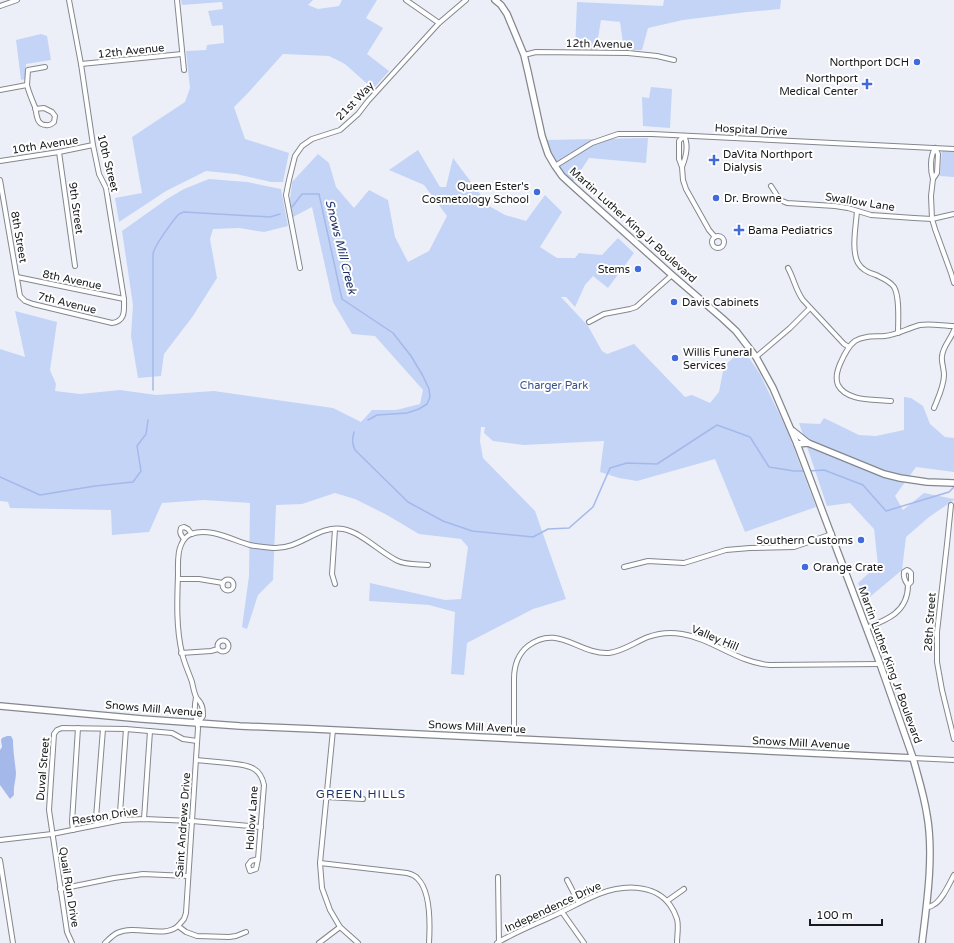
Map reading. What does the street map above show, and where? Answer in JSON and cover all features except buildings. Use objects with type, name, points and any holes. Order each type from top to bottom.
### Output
[{"type":"main road","name":"Martin Luther King Jr Boulevard","points":[[495,0],[507,14],[524,54],[542,136],[548,154],[562,176],[731,326],[756,357],[773,388],[798,444],[802,458],[832,534],[880,664],[913,758],[922,789],[928,815],[930,845],[929,875],[922,943]]},
{"type":"main road","points":[[790,428],[808,444],[884,474],[927,482],[954,482]]},
{"type":"main road","points":[[798,444],[808,444]]},
{"type":"main road","name":"Snows Mill Avenue","points":[[0,706],[142,719],[248,726],[913,758]]},
{"type":"street","points":[[0,6],[17,0]]},
{"type":"street","name":"10th Street","points":[[69,0],[81,64],[93,146],[99,174],[106,188],[124,299],[124,313],[122,318],[118,322],[112,323]]},
{"type":"street","points":[[177,0],[184,70]]},
{"type":"street","points":[[406,0],[439,24]]},
{"type":"street","name":"21st Way","points":[[300,268],[286,195],[296,156],[302,146],[312,140],[340,130],[358,114],[368,101],[439,24],[466,0]]},
{"type":"street","name":"12th Avenue","points":[[524,54],[536,52],[628,53],[657,56],[674,60]]},
{"type":"street","name":"12th Avenue","points":[[81,64],[182,54]]},
{"type":"street","points":[[35,109],[44,108],[50,110],[55,116],[54,122],[49,125],[43,125],[39,122],[30,97],[28,85],[28,70],[46,67]]},
{"type":"street","points":[[0,90],[28,85]]},
{"type":"street","name":"Hospital Drive","points":[[555,166],[592,143],[618,134],[652,134],[954,149]]},
{"type":"street","points":[[682,167],[685,159],[687,141],[684,136],[679,141],[679,159],[682,167],[683,180],[686,189],[709,230],[715,237]]},
{"type":"street","name":"10th Avenue","points":[[0,161],[93,146]]},
{"type":"street","points":[[935,148],[932,153],[931,166],[933,179],[931,196],[932,219],[953,272],[954,283]]},
{"type":"street","name":"9th Street","points":[[59,152],[75,266]]},
{"type":"street","name":"8th Street","points":[[0,180],[20,296]]},
{"type":"street","name":"Swallow Lane","points":[[771,186],[780,200],[787,203],[835,206],[885,216],[932,219],[954,214]]},
{"type":"street","points":[[857,211],[854,247],[856,259],[858,264],[863,269],[879,276],[893,286],[896,292],[898,304],[898,333]]},
{"type":"street","points":[[788,268],[799,294],[810,308],[844,344],[849,347]]},
{"type":"street","points":[[589,322],[604,314],[636,308],[672,275]]},
{"type":"street","name":"8th Avenue","points":[[17,277],[124,299]]},
{"type":"street","name":"7th Avenue","points":[[20,296],[25,301],[33,304],[112,323]]},
{"type":"street","points":[[756,357],[790,328],[810,308]]},
{"type":"street","points":[[891,400],[856,398],[844,393],[840,388],[837,382],[836,374],[849,347],[864,337],[884,337],[922,325],[954,326]]},
{"type":"street","points":[[934,408],[943,385],[944,374],[942,355],[954,330]]},
{"type":"street","name":"28th Street","points":[[950,505],[937,632],[937,662],[954,739]]},
{"type":"street","points":[[184,539],[180,532],[181,528],[184,527],[188,529],[192,534]]},
{"type":"street","points":[[334,529],[332,574],[335,584]]},
{"type":"street","points":[[196,697],[195,717],[198,723],[203,716],[202,705],[196,697],[181,653],[177,613],[180,546],[184,539],[192,534],[216,534],[259,547],[283,548],[294,545],[321,532],[334,529],[349,531],[399,561],[428,565]]},
{"type":"street","points":[[624,567],[648,560],[684,563],[726,550],[794,547],[832,534]]},
{"type":"street","points":[[178,579],[223,583]]},
{"type":"street","points":[[866,628],[884,621],[894,615],[902,606],[907,595],[908,585]]},
{"type":"street","name":"Valley Hill","points":[[514,738],[514,672],[517,662],[525,648],[541,639],[556,638],[565,640],[586,650],[609,653],[624,649],[648,637],[668,633],[679,633],[691,636],[750,662],[760,664],[880,664]]},
{"type":"street","points":[[181,653],[211,651],[218,649]]},
{"type":"street","name":"Saint Andrews Drive","points":[[178,926],[184,919],[186,913],[198,723]]},
{"type":"street","name":"Duval Street","points":[[52,834],[49,810],[54,734],[57,730],[62,728],[126,729],[172,733],[183,739],[197,741]]},
{"type":"street","points":[[73,830],[72,822],[78,728]]},
{"type":"street","points":[[98,825],[96,818],[103,729]]},
{"type":"street","points":[[122,820],[120,813],[126,729]]},
{"type":"street","points":[[333,730],[320,863],[322,888],[330,910],[340,927],[358,943]]},
{"type":"street","points":[[144,819],[150,731]]},
{"type":"street","name":"Snows Mill Avenue","points":[[913,758],[954,760]]},
{"type":"street","name":"Hollow Lane","points":[[196,760],[246,765],[260,774],[264,785],[258,859]]},
{"type":"street","points":[[326,797],[363,799]]},
{"type":"street","name":"Reston Drive","points":[[0,840],[52,834],[122,820],[144,819],[192,821],[261,827]]},
{"type":"street","name":"Quail Run Drive","points":[[52,834],[67,932],[72,943]]},
{"type":"street","points":[[0,860],[13,943]]},
{"type":"street","points":[[320,863],[413,874],[418,878],[426,894],[429,913],[429,943]]},
{"type":"street","points":[[60,889],[114,878],[143,874],[188,876]]},
{"type":"street","points":[[926,907],[932,906],[937,902],[954,875]]},
{"type":"street","points":[[498,877],[498,943]]},
{"type":"street","points":[[568,880],[579,903]]},
{"type":"street","name":"Independence Drive","points":[[498,943],[579,903],[610,891],[642,888],[653,891],[667,901]]},
{"type":"street","points":[[677,943],[678,925],[674,911],[667,901],[684,889]]},
{"type":"street","points":[[562,912],[584,943]]},
{"type":"street","points":[[105,943],[119,932],[127,930],[163,932],[174,929],[178,926],[186,932],[197,936],[229,937],[246,932]]},
{"type":"street","points":[[319,943],[340,927]]},
{"type":"green space","points":[[181,0],[313,0],[308,5],[318,9],[339,6],[342,0],[377,0],[366,18],[383,28],[367,54],[389,71],[373,89],[345,64],[329,56],[283,54],[234,107],[245,139],[289,153],[283,182],[271,182],[236,174],[206,171],[166,191],[119,222],[115,198],[142,193],[132,137],[185,102],[190,88],[186,51],[206,50],[207,45],[224,43],[223,25],[212,26],[208,11],[223,9],[222,2],[182,5]]},
{"type":"green space","points":[[664,0],[781,0],[780,9],[683,20],[648,28],[642,50],[624,50],[620,22],[601,20],[596,50],[575,50],[577,2],[663,6]]},
{"type":"green space","points":[[41,34],[47,36],[51,60],[26,64],[27,78],[21,80],[16,40]]},
{"type":"green space","points":[[651,87],[672,89],[670,128],[643,126],[642,97],[649,98]]},
{"type":"green space","points":[[648,138],[646,163],[589,158],[573,182],[548,159],[544,140]]},
{"type":"green space","points":[[942,149],[954,149],[954,177],[940,176]]},
{"type":"green space","name":"Charger Park","points":[[418,150],[440,187],[446,187],[453,158],[489,206],[505,215],[526,221],[545,195],[562,212],[540,247],[557,258],[575,258],[579,253],[602,255],[618,238],[634,253],[608,288],[593,276],[585,285],[575,307],[566,297],[561,297],[588,326],[602,351],[607,354],[634,344],[685,397],[692,395],[710,403],[719,392],[724,366],[743,349],[760,374],[787,430],[816,507],[745,532],[715,459],[637,481],[619,478],[600,472],[604,441],[524,445],[493,441],[484,433],[485,427],[481,427],[480,441],[483,458],[535,511],[566,599],[533,609],[467,643],[464,675],[451,674],[455,612],[429,605],[369,601],[370,583],[445,600],[461,599],[468,547],[461,539],[419,534],[387,515],[355,499],[335,493],[302,504],[276,505],[273,580],[258,595],[247,629],[242,627],[249,576],[250,503],[204,500],[162,503],[149,532],[112,535],[111,510],[10,508],[8,502],[0,501],[0,349],[25,357],[15,311],[57,322],[50,370],[56,384],[55,391],[80,394],[120,390],[156,395],[214,391],[333,408],[361,422],[372,410],[396,410],[420,404],[423,390],[375,336],[352,334],[333,302],[312,207],[293,217],[290,200],[292,182],[318,154],[329,163],[336,187],[354,208],[369,190],[388,200],[395,237],[408,262],[429,251],[447,216],[424,185],[389,170]]},
{"type":"green space","points":[[209,179],[247,182],[281,189],[288,226],[264,232],[239,228],[213,229],[210,239],[217,278],[193,316],[164,354],[161,376],[138,378],[131,336],[133,305],[122,231],[167,199],[184,189]]},
{"type":"green space","points":[[904,397],[911,398],[923,406],[930,424],[945,437],[954,438],[954,472],[916,467],[895,496],[903,510],[924,493],[954,500],[929,517],[906,537],[902,570],[865,601],[858,583],[878,565],[874,529],[850,503],[827,506],[799,423],[820,424],[824,418],[859,435],[876,436],[904,430]]},
{"type":"shaded area","points":[[7,736],[11,736],[13,740],[16,773],[14,795],[10,799],[0,785],[1,740]]},
{"type":"waterway","name":"Snows Mill Creek","points":[[292,207],[302,194],[319,194],[342,299],[393,333],[411,356],[429,389],[430,397],[427,404],[419,409],[407,413],[377,415],[368,420]]},
{"type":"waterway","name":"Snows Mill Creek","points":[[153,390],[153,254],[156,246],[168,228],[178,215],[184,212],[270,217],[280,214]]},
{"type":"waterway","name":"Snows Mill Creek","points":[[0,477],[40,495],[95,486],[133,482],[141,471],[137,446],[146,434],[148,420]]},
{"type":"waterway","name":"Snows Mill Creek","points":[[354,432],[353,445],[355,450],[408,502],[443,521],[472,531],[533,537],[548,529],[569,528],[593,507],[610,468],[627,463],[657,464],[717,425],[750,437],[769,467],[794,471],[805,471]]},
{"type":"waterway","name":"Snows Mill Creek","points":[[809,471],[824,470],[863,485],[886,511],[949,492],[954,487]]},
{"type":"place","name":"Northport DCH","points":[[917,62]]},
{"type":"place","name":"Northport Medical Center","points":[[867,84]]},
{"type":"place","name":"DaVita Northport Dialysis","points":[[714,160]]},
{"type":"place","name":"Queen Ester's Cosmetology School","points":[[537,192]]},
{"type":"place","name":"Dr. Browne","points":[[716,198]]},
{"type":"place","name":"Bama Pediatrics","points":[[739,230]]},
{"type":"place","name":"Stems","points":[[638,269]]},
{"type":"place","name":"Davis Cabinets","points":[[674,302]]},
{"type":"place","name":"Willis Funeral Services","points":[[675,358]]},
{"type":"place","name":"Southern Customs","points":[[861,540]]},
{"type":"place","name":"Orange Crate","points":[[805,567]]},
{"type":"district","name":"GREEN HILLS","points":[[361,794]]}]
